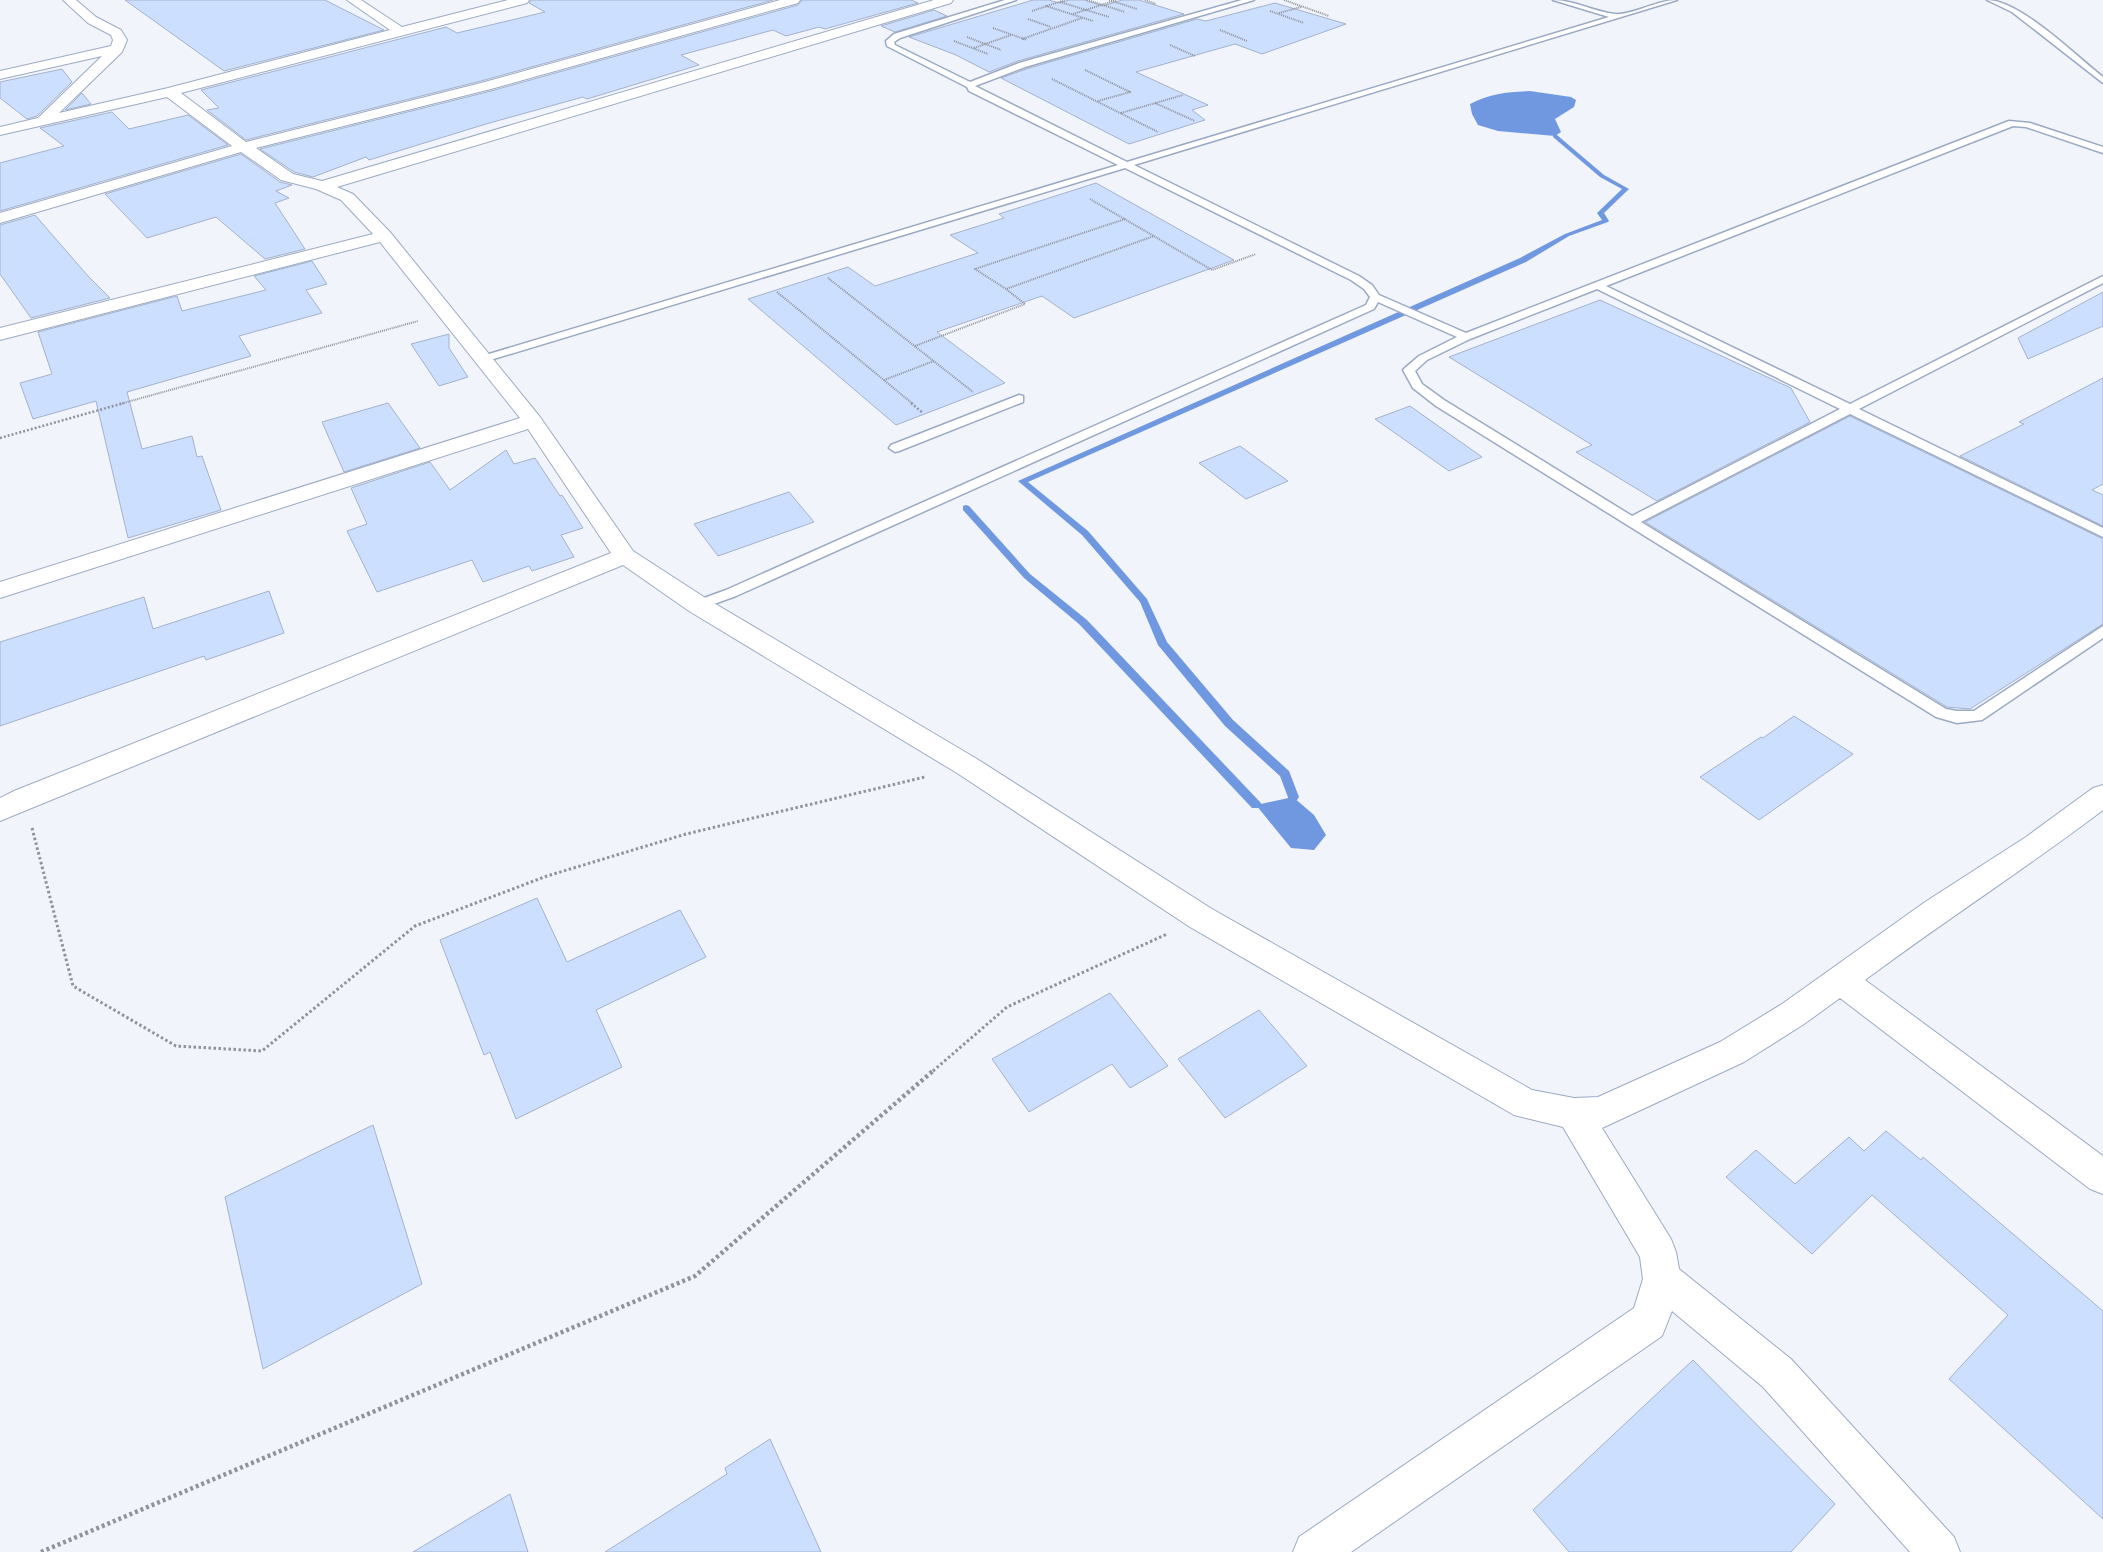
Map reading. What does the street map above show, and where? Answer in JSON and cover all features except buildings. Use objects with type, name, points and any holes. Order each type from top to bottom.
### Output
[{"type":"street","points":[[43,120],[117,49],[120,40],[116,33],[92,20],[69,0]]},
{"type":"street","points":[[354,0],[400,31]]},
{"type":"street","points":[[0,131],[170,92],[524,0]]},
{"type":"street","points":[[0,218],[243,147],[486,86],[794,0]]},
{"type":"street","points":[[322,186],[947,0]]},
{"type":"street","points":[[0,75],[117,49]]},
{"type":"street","points":[[170,92],[243,147],[287,177],[322,186],[355,204],[384,236],[445,314],[534,421],[625,556],[698,605],[967,766],[1201,918],[1526,1104],[1574,1114],[1600,1113],[1732,1052],[1792,1014],[1936,911],[2036,845],[2103,794]]},
{"type":"street","points":[[0,334],[384,236]]},
{"type":"street","points":[[0,590],[534,421]]},
{"type":"street","points":[[0,810],[24,798],[625,556]]},
{"type":"street","points":[[1840,980],[2103,1177]]},
{"type":"street","points":[[1314,1552],[1648,1322],[1657,1302],[1662,1280],[1658,1252],[1574,1114]]},
{"type":"street","points":[[1662,1280],[1777,1373],[1939,1552]]},
{"type":"lane","points":[[1012,0],[897,36],[890,41],[891,46],[970,85],[972,89],[1355,278],[1368,287],[1375,297],[1466,337]]},
{"type":"lane","points":[[1556,0],[1617,17]]},
{"type":"lane","points":[[482,359],[1672,0]]},
{"type":"lane","points":[[1992,0],[2015,10],[2103,81]]},
{"type":"lane","points":[[970,85],[1022,64],[1247,1]]},
{"type":"lane","points":[[2103,150],[2026,125],[2012,123],[1466,337],[1423,358],[1409,370],[1416,386],[1440,403],[1941,713],[1957,717],[1977,716],[2103,631]]},
{"type":"lane","points":[[1630,522],[2103,279]]},
{"type":"lane","points":[[1598,286],[1851,408],[2103,533]]},
{"type":"lane","points":[[698,605],[1370,307],[1375,297]]},
{"type":"lane","points":[[895,448],[1019,400]]},
{"type":"path","points":[[1028,12],[1065,0]]},
{"type":"path","points":[[1088,0],[1131,14],[1123,17]]},
{"type":"path","points":[[1110,0],[1142,10],[1136,12]]},
{"type":"path","points":[[1073,14],[1117,0]]},
{"type":"path","points":[[1145,0],[1158,4],[1150,7]]},
{"type":"path","points":[[1284,0],[1329,16]]},
{"type":"path","points":[[1247,1],[1304,23]]},
{"type":"path","points":[[1060,2],[1115,19]]},
{"type":"path","points":[[1046,6],[1096,22]]},
{"type":"path","points":[[1278,13],[1302,7]]},
{"type":"path","points":[[1022,39],[1083,18]]},
{"type":"path","points":[[1028,20],[1054,28]]},
{"type":"path","points":[[986,26],[1028,41]]},
{"type":"path","points":[[960,34],[1008,52]]},
{"type":"path","points":[[973,48],[1012,35]]},
{"type":"path","points":[[947,38],[993,56]]},
{"type":"path","points":[[1054,56],[1130,92],[1098,101]]},
{"type":"path","points":[[1022,64],[1161,134]]},
{"type":"path","points":[[1121,113],[1183,95]]},
{"type":"path","points":[[1155,103],[1196,122]]},
{"type":"path","points":[[1064,184],[1213,271],[1283,243]]},
{"type":"path","points":[[915,346],[955,329],[1025,304],[1006,288],[975,269],[1125,219]]},
{"type":"path","points":[[1006,288],[1154,236]]},
{"type":"path","points":[[806,261],[995,409]]},
{"type":"path","points":[[758,276],[942,429]]},
{"type":"path","points":[[0,438],[445,314]]},
{"type":"path","points":[[884,380],[934,361]]},
{"type":"path","points":[[24,798],[72,986],[176,1046],[262,1051],[415,926],[547,876],[686,834],[967,766]]},
{"type":"path","points":[[41,1552],[694,1276],[1007,1006],[1201,918]]},
{"type":"water","points":[[1530,91],[1571,97],[1576,100],[1574,107],[1555,119],[1561,132],[1555,136],[1498,131],[1478,125],[1472,114],[1470,104],[1485,97]]},
{"type":"water","points":[[1293,797],[1314,815],[1326,835],[1314,850],[1291,848],[1256,805]]},
{"type":"waterway","points":[[1293,797],[1285,774],[1229,723],[1162,643],[1144,601],[1085,533],[1022,481],[1523,260],[1567,235],[1606,221],[1600,213],[1626,189],[1602,176],[1555,136]]},
{"type":"waterway","points":[[966,508],[1027,576],[1083,622],[1256,805]]}]
